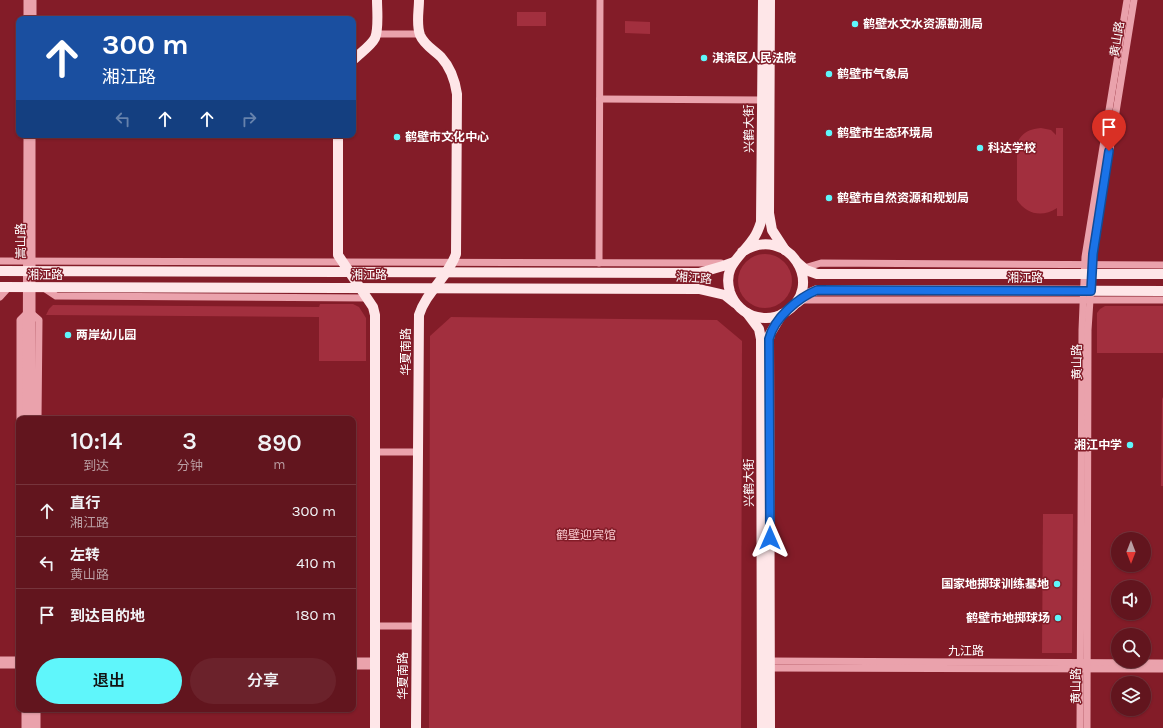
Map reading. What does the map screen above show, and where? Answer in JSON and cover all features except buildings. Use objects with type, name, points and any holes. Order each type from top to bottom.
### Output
[{"type":"main road","points":[[356,57],[370,45],[375,37],[377,0]]},
{"type":"main road","points":[[419,0],[420,34]]},
{"type":"main road","name":"兴鹤大街","points":[[742,252],[753,240],[758,231],[761,218],[763,0]]},
{"type":"main road","name":"兴鹤大街","points":[[770,0],[769,213],[772,230],[785,250]]},
{"type":"main road","name":"华夏南路","points":[[416,728],[419,315],[421,308],[456,254],[457,94],[456,85],[449,67],[441,57],[423,41],[420,34]]},
{"type":"main road","points":[[338,138],[338,252],[342,262],[373,307],[375,315],[375,728]]},
{"type":"main road","points":[[763,244],[775,245],[785,250],[800,265],[802,272],[803,283],[797,302],[782,314],[767,318],[757,317],[747,313],[735,302],[730,292],[728,281],[730,270],[734,262],[742,252],[752,246],[763,244]]},
{"type":"main road","name":"湘江路","points":[[0,271],[29,266],[349,272],[699,273],[734,262]]},
{"type":"main road","name":"湘江路","points":[[800,265],[806,270],[817,274],[1088,269],[1163,274]]},
{"type":"main road","name":"湘江路","points":[[4,287],[699,289],[725,296],[735,302]]},
{"type":"main road","name":"湘江路","points":[[797,302],[808,294],[817,290],[1087,295],[1163,291]]},
{"type":"main road","name":"兴鹤大街","points":[[747,313],[756,325],[761,339],[762,728]]},
{"type":"main road","name":"兴鹤大街","points":[[770,728],[769,339],[770,334],[782,314]]},
{"type":"street","points":[[27,0],[27,16]]},
{"type":"street","points":[[33,0],[33,16]]},
{"type":"street","points":[[599,263],[600,0]]},
{"type":"street","name":"黄山路","points":[[1088,269],[1086,248],[1127,0]]},
{"type":"street","name":"黄山路","points":[[1086,728],[1084,666],[1088,269],[1134,0]]},
{"type":"street","points":[[376,34],[420,34]]},
{"type":"street","points":[[600,100],[762,100]]},
{"type":"street","name":"嵩山路","points":[[26,416],[29,314],[27,138]]},
{"type":"street","name":"嵩山路","points":[[29,266],[32,138]]},
{"type":"street","points":[[0,261],[29,266],[342,262],[711,264],[734,262]]},
{"type":"street","points":[[1088,269],[1163,265]]},
{"type":"street","points":[[0,297],[4,287]]},
{"type":"street","points":[[44,288],[56,296],[366,298]]},
{"type":"street","points":[[1087,295],[1163,300]]},
{"type":"street","points":[[20,416],[20,320],[29,314],[39,320],[38,416]]},
{"type":"street","name":"嵩山路","points":[[29,314],[32,416]]},
{"type":"street","points":[[375,452],[418,452]]},
{"type":"street","points":[[375,626],[417,626]]},
{"type":"street","points":[[0,660],[16,660]]},
{"type":"street","points":[[356,661],[375,664]]},
{"type":"street","name":"九江路","points":[[1084,666],[1163,663]]},
{"type":"street","points":[[356,666],[375,664]]},
{"type":"street","points":[[0,665],[16,666]]},
{"type":"street","name":"九江路","points":[[770,665],[1084,666],[1163,669]]},
{"type":"street","name":"黄山路","points":[[1080,728],[1084,666]]},
{"type":"street","points":[[25,712],[25,728]]},
{"type":"street","points":[[31,712],[31,728]]},
{"type":"street","points":[[36,728],[37,712]]},
{"type":"green space","points":[[517,12],[546,12],[546,26],[517,26]]},
{"type":"green space","points":[[625,21],[650,22],[650,34],[625,33]]},
{"type":"green space","points":[[1041,128],[1051,130],[1056,135],[1056,128],[1063,128],[1063,216],[1057,216],[1057,208],[1046,213],[1035,213],[1025,209],[1017,200],[1017,143],[1021,136],[1027,132],[1033,129]]},
{"type":"green space","points":[[765,254],[775,256],[784,262],[790,271],[792,281],[790,291],[784,300],[775,306],[765,308],[755,306],[746,300],[740,291],[738,281],[740,271],[746,262],[755,256]]},
{"type":"green space","points":[[320,304],[353,304],[359,307],[366,318],[366,361],[319,361],[319,317],[46,315],[53,305],[319,307]]},
{"type":"green space","points":[[1105,306],[1163,306],[1163,353],[1097,353],[1097,313]]},
{"type":"green space","name":"鹤壁迎宾馆","points":[[451,317],[717,320],[742,341],[741,728],[429,728],[430,336]]},
{"type":"green space","points":[[1163,397],[1163,486],[1161,486],[1162,399]]},
{"type":"green space","name":"国家地掷球训练基地","points":[[1043,514],[1073,514],[1072,653],[1042,653]]},
{"type":"place","name":"鹤壁水文水资源勘测局","points":[[855,24]]},
{"type":"place","name":"淇滨区人民法院","points":[[704,58]]},
{"type":"place","name":"鹤壁市气象局","points":[[829,74]]},
{"type":"place","name":"鹤壁市生态环境局","points":[[829,133]]},
{"type":"place","name":"鹤壁市文化中心","points":[[397,137]]},
{"type":"place","name":"科达学校","points":[[980,148]]},
{"type":"place","name":"鹤壁市自然资源和规划局","points":[[829,198]]},
{"type":"place","name":"两岸幼儿园","points":[[68,335]]},
{"type":"place","name":"湘江中学","points":[[1130,445]]},
{"type":"place","name":"国家地掷球训练基地","points":[[1057,584]]},
{"type":"place","name":"鹤壁市地掷球场","points":[[1058,618]]},
{"type":"route","points":[[770,538],[769,339],[770,334],[782,314],[787,312],[808,294],[817,290],[1091,291],[1093,254],[1109,151]]}]
